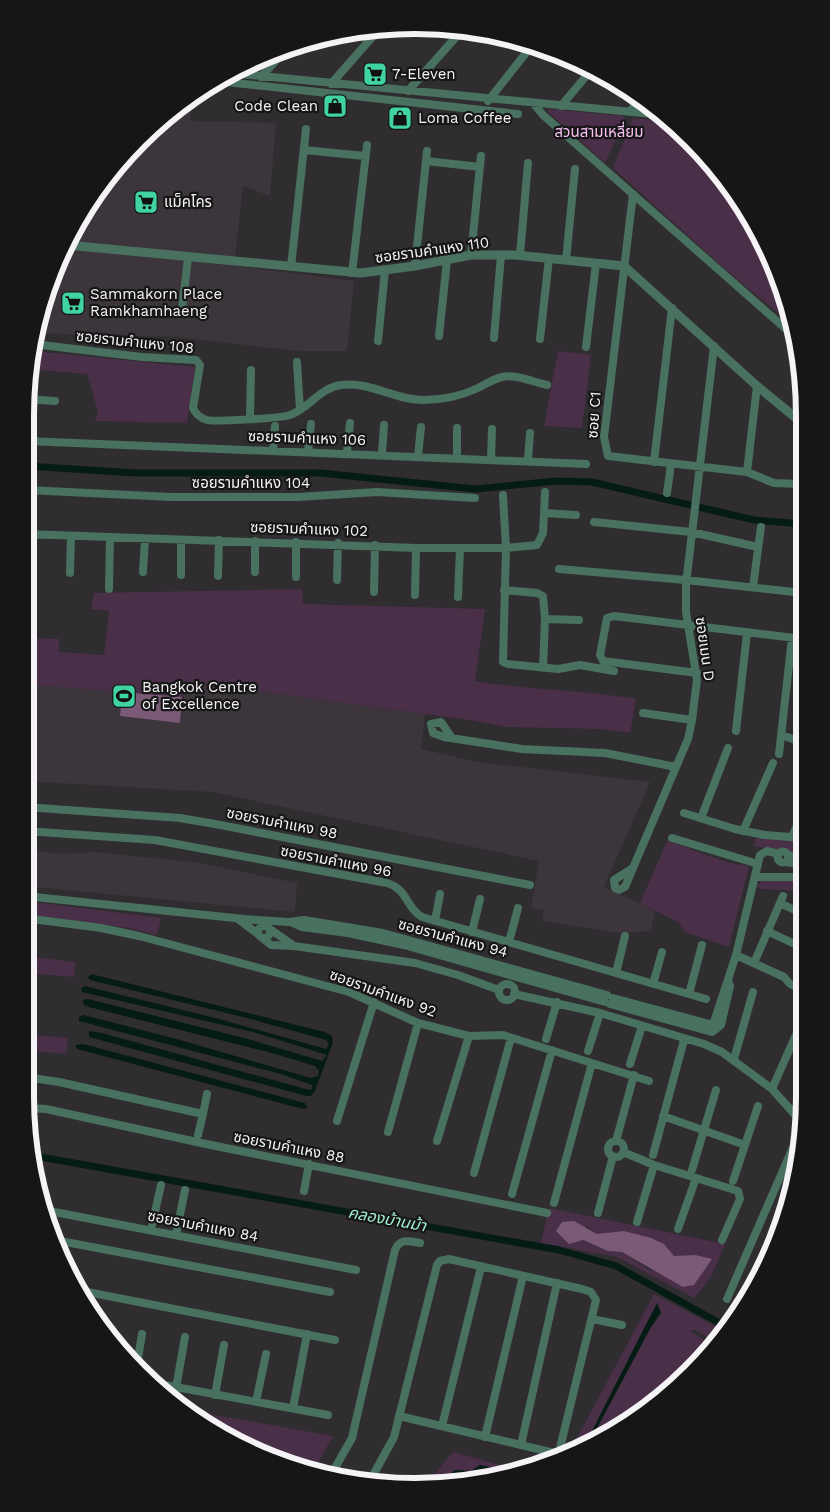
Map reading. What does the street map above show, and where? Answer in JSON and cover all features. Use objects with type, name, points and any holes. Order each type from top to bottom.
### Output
[{"type":"street","points":[[331,84],[373,36]]},
{"type":"street","points":[[408,91],[457,36]]},
{"type":"street","points":[[487,110],[488,99],[527,51]]},
{"type":"street","points":[[261,77],[276,60]]},
{"type":"street","points":[[242,75],[648,114]]},
{"type":"street","points":[[561,106],[587,75]]},
{"type":"street","points":[[247,76],[247,85]]},
{"type":"street","points":[[229,83],[518,114]]},
{"type":"street","points":[[342,95],[343,85]]},
{"type":"street","points":[[533,103],[543,115],[786,329]]},
{"type":"street","points":[[630,112],[636,105]]},
{"type":"street","points":[[291,267],[306,129]]},
{"type":"street","points":[[352,273],[367,145]]},
{"type":"street","points":[[304,150],[365,156]]},
{"type":"street","points":[[415,266],[427,152]]},
{"type":"street","points":[[471,255],[481,156]]},
{"type":"street","points":[[426,161],[480,167]]},
{"type":"street","points":[[520,255],[528,163]]},
{"type":"street","points":[[566,260],[575,169]]},
{"type":"street","points":[[633,194],[624,266],[757,386],[796,417]]},
{"type":"street","name":"ซอยรามคำแหง 110","points":[[73,246],[352,273],[415,266],[471,255],[520,255],[624,266]]},
{"type":"street","points":[[494,338],[501,255]]},
{"type":"street","points":[[182,310],[188,258]]},
{"type":"street","points":[[540,339],[549,258]]},
{"type":"street","points":[[439,336],[446,260]]},
{"type":"street","points":[[586,347],[596,263]]},
{"type":"street","name":"ซอย C1","points":[[624,266],[604,437],[608,456],[612,458],[747,472],[774,482],[796,484]]},
{"type":"street","points":[[378,340],[386,270]]},
{"type":"street","points":[[654,462],[672,308]]},
{"type":"street","name":"ซอยรามคำแหง 108","points":[[40,345],[142,357],[196,360],[200,365],[193,408],[196,415],[209,421],[284,418],[300,410],[316,395],[330,387],[343,384],[372,387],[396,397],[423,400],[451,399],[503,377],[513,377],[547,385]]},
{"type":"street","name":"ซอยเมน D","points":[[633,868],[676,767],[692,720],[697,673],[686,612],[686,580],[714,346]]},
{"type":"street","points":[[297,362],[300,410]]},
{"type":"street","points":[[250,418],[251,370]]},
{"type":"street","points":[[747,472],[757,386]]},
{"type":"street","points":[[35,400],[55,401]]},
{"type":"street","points":[[347,452],[350,423]]},
{"type":"street","points":[[308,452],[311,424]]},
{"type":"street","points":[[382,454],[384,425]]},
{"type":"street","points":[[274,451],[275,426]]},
{"type":"street","points":[[418,456],[421,427]]},
{"type":"street","points":[[457,428],[457,457]]},
{"type":"street","points":[[491,459],[492,429]]},
{"type":"street","points":[[528,460],[530,433]]},
{"type":"street","name":"ซอยรามคําแหง 106","points":[[34,441],[347,452],[586,464]]},
{"type":"street","points":[[667,493],[671,464]]},
{"type":"street","name":"ซอยรามคําแหง 104","points":[[34,490],[172,497],[298,497],[377,492],[475,498]]},
{"type":"street","name":"ซอยรามคําแหง 102","points":[[34,534],[110,538],[338,543],[416,548],[506,548],[537,545],[544,533],[545,492]]},
{"type":"street","points":[[503,495],[506,548],[503,662],[558,669],[580,665],[614,671]]},
{"type":"street","points":[[544,513],[576,515]]},
{"type":"street","points":[[594,522],[691,532],[758,547]]},
{"type":"street","points":[[753,587],[761,527]]},
{"type":"street","points":[[70,573],[72,536]]},
{"type":"street","points":[[108,589],[110,538]]},
{"type":"street","points":[[143,572],[145,539]]},
{"type":"street","points":[[181,540],[181,575]]},
{"type":"street","points":[[218,540],[218,576]]},
{"type":"street","points":[[255,541],[255,572]]},
{"type":"street","points":[[296,542],[296,577]]},
{"type":"street","points":[[337,580],[338,543]]},
{"type":"street","points":[[374,545],[374,592]]},
{"type":"street","points":[[415,595],[416,548]]},
{"type":"street","points":[[458,597],[460,548]]},
{"type":"street","points":[[559,569],[686,580],[796,592]]},
{"type":"street","points":[[504,590],[541,594],[545,619],[543,668]]},
{"type":"street","points":[[697,673],[603,661],[600,656],[605,622],[610,616],[796,639]]},
{"type":"street","points":[[545,619],[578,620]]},
{"type":"street","points":[[736,730],[747,633]]},
{"type":"street","points":[[779,754],[792,638]]},
{"type":"street","points":[[643,713],[692,720]]},
{"type":"street","points":[[782,735],[796,740]]},
{"type":"street","points":[[452,738],[522,749],[598,752],[676,767]]},
{"type":"street","points":[[701,818],[728,748]]},
{"type":"street","points":[[743,830],[774,764]]},
{"type":"street","name":"ซอยรามคําแหง 98","points":[[34,808],[180,818],[530,885]]},
{"type":"street","points":[[684,813],[765,835],[796,837]]},
{"type":"street","points":[[792,837],[796,828]]},
{"type":"street","name":"ซอยรามคําแหง 96","points":[[34,832],[182,844],[386,884],[399,888],[418,915],[706,999]]},
{"type":"street","points":[[672,838],[759,862],[782,858],[796,858]]},
{"type":"street","points":[[782,858],[796,863]]},
{"type":"street","name":"ซอยรามคําแหง 94","points":[[34,897],[249,920],[289,922],[304,920],[383,933],[712,1032],[721,1025],[730,986],[728,980],[759,862]]},
{"type":"street","points":[[755,876],[796,877]]},
{"type":"street","points":[[435,921],[440,894]]},
{"type":"street","points":[[472,932],[480,899]]},
{"type":"street","points":[[754,963],[782,900],[796,909]]},
{"type":"street","points":[[509,942],[518,908]]},
{"type":"street","points":[[236,918],[271,945],[294,946],[415,964],[458,975],[499,990],[500,996],[505,999],[511,998],[514,994],[557,1002],[600,1013],[684,1040],[704,1044],[734,1059],[772,1089],[795,1112]]},
{"type":"street","name":"ซอยรามคําแหง 92","points":[[34,919],[101,928],[139,936],[349,992],[418,1023],[469,1036],[494,1034],[511,1038],[650,1081]]},
{"type":"street","points":[[249,920],[267,928],[294,946]]},
{"type":"street","points":[[260,936],[265,938],[269,936],[267,928]]},
{"type":"street","points":[[767,931],[796,945]]},
{"type":"street","points":[[616,973],[625,936]]},
{"type":"street","points":[[689,994],[702,945]]},
{"type":"street","points":[[653,984],[662,952]]},
{"type":"street","points":[[736,955],[784,977],[790,984],[796,987]]},
{"type":"street","points":[[734,1059],[753,992]]},
{"type":"street","points":[[337,1121],[374,1002]]},
{"type":"street","points":[[546,1039],[557,1002]]},
{"type":"street","points":[[588,1052],[600,1013]]},
{"type":"street","points":[[388,1132],[418,1023]]},
{"type":"street","points":[[630,1064],[642,1026]]},
{"type":"street","points":[[772,1089],[796,1034]]},
{"type":"street","points":[[437,1141],[469,1036]]},
{"type":"street","points":[[474,1173],[511,1038]]},
{"type":"street","points":[[653,1155],[684,1040]]},
{"type":"street","points":[[512,1194],[552,1050]]},
{"type":"street","points":[[554,1203],[592,1063]]},
{"type":"street","points":[[613,1156],[608,1151],[608,1146],[616,1141],[634,1076]]},
{"type":"street","points":[[34,1078],[59,1082],[203,1114]]},
{"type":"street","points":[[692,1170],[716,1090]]},
{"type":"street","points":[[198,1134],[207,1094]]},
{"type":"street","points":[[733,1180],[758,1106]]},
{"type":"street","name":"ซอยรามคำแหง 88","points":[[34,1108],[46,1109],[547,1212]]},
{"type":"street","points":[[662,1116],[745,1145]]},
{"type":"street","points":[[616,1141],[622,1144],[623,1152]]},
{"type":"street","points":[[727,1299],[792,1151]]},
{"type":"street","points":[[613,1156],[618,1156],[623,1152]]},
{"type":"street","points":[[623,1152],[654,1165],[740,1194],[722,1240]]},
{"type":"street","points":[[598,1214],[613,1156]]},
{"type":"street","points":[[304,1191],[308,1164]]},
{"type":"street","points":[[637,1222],[654,1165]]},
{"type":"street","points":[[678,1229],[696,1178]]},
{"type":"street","points":[[150,1230],[161,1185]]},
{"type":"street","points":[[176,1235],[186,1190]]},
{"type":"street","name":"ซอยรามคำแหง 84","points":[[51,1211],[356,1270]]},
{"type":"street","points":[[62,1241],[330,1292]]},
{"type":"street","points":[[334,1469],[352,1438],[397,1244],[403,1241],[420,1243]]},
{"type":"street","points":[[372,1476],[393,1440],[437,1265],[440,1261],[449,1260],[591,1292],[596,1300],[561,1449]]},
{"type":"street","points":[[442,1426],[481,1267]]},
{"type":"street","points":[[485,1436],[523,1276]]},
{"type":"street","points":[[521,1445],[557,1283]]},
{"type":"street","points":[[88,1292],[335,1340]]},
{"type":"street","points":[[592,1319],[622,1326]]},
{"type":"street","points":[[138,1359],[142,1334]]},
{"type":"street","points":[[293,1408],[307,1334]]},
{"type":"street","points":[[176,1388],[185,1337]]},
{"type":"street","points":[[215,1395],[224,1345]]},
{"type":"street","points":[[256,1402],[266,1354]]},
{"type":"street","points":[[166,1386],[328,1415]]},
{"type":"street","points":[[399,1416],[552,1453]]},
{"type":"shaded area","points":[[191,107],[190,121],[276,123],[270,196],[243,186],[234,266],[354,281],[347,351],[299,351],[176,337],[43,333],[54,292],[73,246],[98,203],[145,145]]},
{"type":"shaded area","points":[[200,683],[425,714],[421,749],[477,762],[650,782],[604,887],[655,911],[651,931],[620,933],[542,921],[544,910],[531,908],[539,861],[213,792],[34,782],[34,685],[122,692],[120,716],[180,723],[185,689]]},
{"type":"shaded area","points":[[122,692],[182,697],[180,723],[120,716]]},
{"type":"shaded area","points":[[34,851],[65,854],[95,852],[200,863],[297,883],[295,912],[34,887]]},
{"type":"shaded area","points":[[91,974],[325,1032],[332,1036],[333,1042],[315,1091],[311,1096],[306,1096],[89,1037],[89,1031],[102,1033],[309,1090],[312,1089],[312,1085],[281,1074],[79,1021],[79,1017],[83,1015],[173,1038],[311,1078],[318,1076],[319,1071],[315,1066],[268,1052],[89,1007],[84,1005],[83,1000],[88,999],[248,1039],[322,1061],[327,1055],[253,1032],[82,992],[81,988],[85,986],[219,1019],[326,1049],[329,1044],[326,1040],[243,1017],[90,980],[88,977]]},
{"type":"shaded area","points":[[83,1044],[305,1103],[307,1108],[303,1109],[77,1049],[75,1045]]},
{"type":"shaded area","points":[[574,1221],[597,1234],[624,1231],[651,1238],[664,1244],[674,1256],[695,1255],[712,1259],[694,1285],[683,1287],[622,1252],[608,1251],[583,1240],[569,1244],[556,1231],[562,1222]]},
{"type":"shaded area","points":[[657,1303],[661,1313],[651,1327],[594,1434],[590,1436]]},
{"type":"shaded area","points":[[480,1465],[498,1469],[490,1471],[485,1469],[465,1475],[448,1476],[455,1470],[471,1471]]},
{"type":"green space","name":"สวนสามเหลี่ยม","points":[[548,109],[623,116],[625,119],[605,163],[547,111]]},
{"type":"green space","points":[[633,118],[656,120],[666,128],[702,164],[732,203],[757,246],[776,292],[783,317],[725,269],[613,168]]},
{"type":"green space","points":[[558,351],[591,355],[582,428],[544,426]]},
{"type":"green space","points":[[39,352],[195,367],[187,423],[95,421],[98,412],[87,374],[37,370]]},
{"type":"green space","points":[[302,589],[303,604],[485,609],[475,681],[636,699],[630,733],[602,729],[506,727],[476,721],[200,683],[185,689],[182,697],[34,685],[34,638],[59,639],[59,652],[104,655],[109,611],[91,609],[94,593]]},
{"type":"green space","points":[[759,837],[796,840],[796,853],[754,846],[755,839]]},
{"type":"green space","points":[[667,841],[718,859],[749,866],[729,947],[685,932],[678,922],[640,903]]},
{"type":"green space","points":[[762,881],[796,881],[796,891],[761,889],[757,886]]},
{"type":"green space","points":[[34,902],[161,918],[157,935],[129,928],[34,915]]},
{"type":"green space","points":[[34,957],[75,962],[74,977],[34,974]]},
{"type":"green space","points":[[34,1035],[68,1038],[66,1054],[34,1051]]},
{"type":"green space","points":[[549,1208],[725,1244],[711,1277],[694,1298],[617,1257],[541,1243]],"holes":[[[586,1226],[597,1234],[624,1231],[664,1244],[674,1256],[695,1255],[650,1270],[622,1252],[608,1251],[582,1240]]]},
{"type":"green space","points":[[654,1294],[718,1328],[710,1338],[695,1330],[689,1330],[707,1342],[685,1367],[627,1414],[594,1434],[651,1327],[661,1313],[650,1316],[590,1436],[574,1443]]},
{"type":"green space","points":[[201,1413],[333,1436],[316,1465],[292,1458],[246,1439]]},
{"type":"green space","points":[[453,1452],[506,1467],[498,1469],[480,1465],[471,1471],[455,1470],[448,1476],[432,1477]]},
{"type":"waterway","points":[[34,467],[136,473],[320,473],[476,489],[556,481],[592,482],[754,520],[796,524]]},
{"type":"waterway","name":"คลองบ้านม้า","points":[[39,1157],[559,1250],[616,1266],[721,1324]]},
{"type":"place","name":"7-Eleven","points":[[375,74]]},
{"type":"place","name":"Code Clean","points":[[335,106]]},
{"type":"place","name":"Loma Coffee","points":[[400,118]]},
{"type":"place","name":"แม็คโคร","points":[[146,202]]},
{"type":"place","name":"Sammakorn Place Ramkhamhaeng","points":[[73,303]]},
{"type":"place","name":"Bangkok Centre of Excellence","points":[[124,696]]}]
